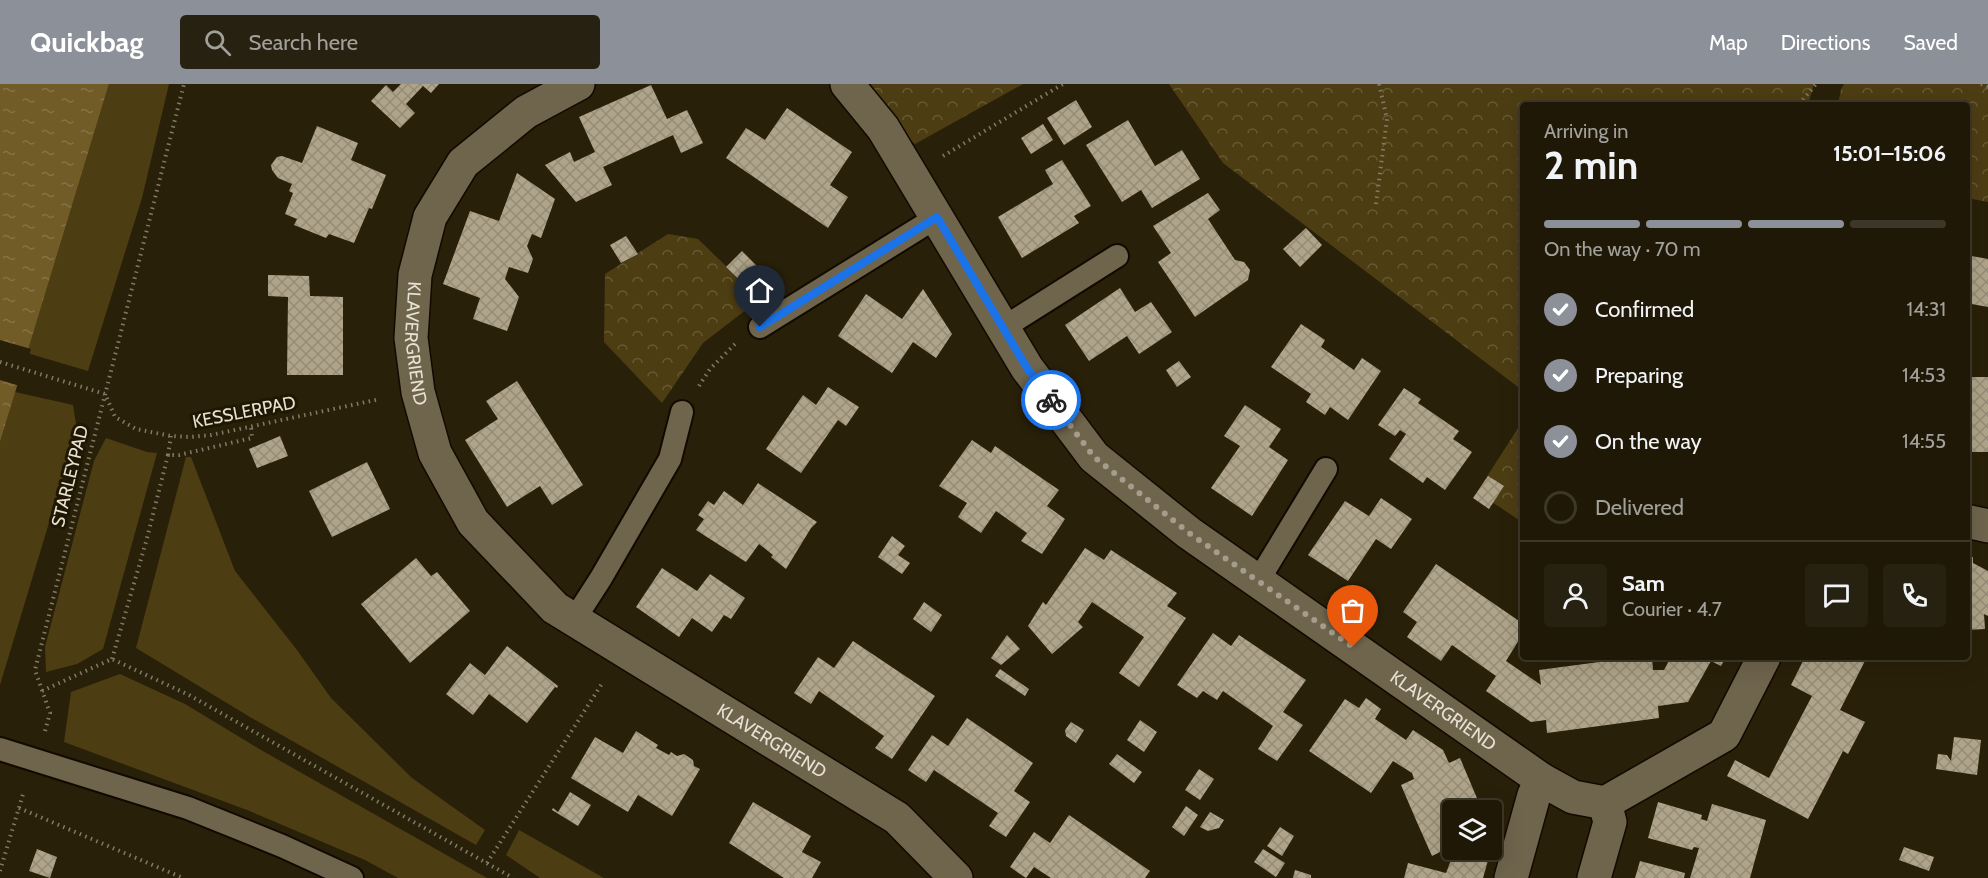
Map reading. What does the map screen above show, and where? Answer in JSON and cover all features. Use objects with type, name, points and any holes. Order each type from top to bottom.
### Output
[{"type":"street","name":"KLAVERGRIEND","points":[[578,84],[526,112],[463,163],[430,217],[415,275],[411,338],[418,392],[435,453],[473,522],[555,608],[897,818],[956,878]]},
{"type":"street","name":"KLAVERGRIEND","points":[[847,84],[883,128],[1027,368],[1094,457],[1189,533],[1542,780],[1573,798],[1605,803]]},
{"type":"street","points":[[1970,522],[1988,526]]},
{"type":"street","points":[[1594,878],[1610,822],[1605,803],[1724,735],[1762,660]]},
{"type":"street","points":[[1511,878],[1534,795],[1542,780]]},
{"type":"lane","points":[[760,327],[937,217]]},
{"type":"lane","points":[[1003,328],[1117,256]]},
{"type":"lane","points":[[574,620],[670,459],[682,412]]},
{"type":"lane","points":[[1258,581],[1326,469]]},
{"type":"lane","points":[[0,749],[188,808],[282,846],[352,878]]},
{"type":"path","name":"STARLEYPAD","points":[[0,871],[50,713],[35,670],[184,84]]},
{"type":"path","points":[[912,174],[1063,84]]},
{"type":"path","points":[[1376,204],[1387,119],[1379,84]]},
{"type":"path","points":[[1801,102],[1816,84]]},
{"type":"path","points":[[1981,84],[1988,87]]},
{"type":"path","points":[[682,412],[710,369],[741,338],[760,327]]},
{"type":"path","points":[[0,362],[105,394]]},
{"type":"path","name":"KESSLERPAD","points":[[105,394],[116,417],[136,429],[171,436],[212,435],[383,398]]},
{"type":"path","points":[[168,455],[179,455],[252,438],[251,426]]},
{"type":"path","points":[[42,691],[112,659],[147,542],[171,436]]},
{"type":"path","points":[[487,863],[624,650]]},
{"type":"path","points":[[112,659],[189,695],[513,878]]},
{"type":"path","points":[[19,808],[183,878]]},
{"type":"green space","points":[[109,84],[169,84],[142,198],[88,371],[27,353]]},
{"type":"green space","points":[[862,84],[1023,84],[915,144],[899,132]]},
{"type":"green space","points":[[1169,84],[1814,84],[1809,102],[1520,102],[1520,388],[1223,163]]},
{"type":"green space","points":[[1844,84],[1988,84],[1988,202],[1970,199],[1970,102],[1839,102]]},
{"type":"green space","points":[[668,234],[698,239],[760,299],[703,343],[662,403],[604,342],[605,274]]},
{"type":"green space","points":[[15,392],[73,405],[77,430],[0,685],[0,442]]},
{"type":"green space","points":[[1520,425],[1520,521],[1477,492]]},
{"type":"green space","points":[[106,438],[147,452],[157,453],[103,649],[77,664],[46,672],[45,647],[94,461]]},
{"type":"green space","points":[[186,457],[191,457],[235,571],[297,650],[331,698],[412,778],[485,830],[476,845],[250,717],[136,648]]},
{"type":"green space","points":[[120,674],[185,704],[261,750],[487,878],[398,878],[365,860],[247,810],[64,742],[71,692]]},
{"type":"green space","points":[[519,830],[604,878],[540,878],[506,855]]},
{"type":"water","points":[[0,84],[109,84],[0,442]]},
{"type":"pier","points":[[0,340],[31,349],[20,386],[0,380]]},
{"type":"building","points":[[401,84],[439,84],[431,93],[423,86],[406,104],[415,113],[400,128],[371,101],[386,85],[393,92]]},
{"type":"building","points":[[651,85],[667,119],[687,110],[703,143],[681,153],[673,135],[603,167],[612,185],[576,202],[545,165],[570,152],[574,162],[595,152],[579,117]]},
{"type":"building","points":[[1076,100],[1092,127],[1064,145],[1047,118]]},
{"type":"building","points":[[787,108],[852,152],[830,185],[848,197],[828,228],[726,158],[746,128],[765,140]]},
{"type":"building","points":[[1128,120],[1155,166],[1182,150],[1200,179],[1152,208],[1141,190],[1122,202],[1086,145]]},
{"type":"building","points":[[1043,124],[1053,140],[1031,154],[1021,138]]},
{"type":"building","points":[[317,126],[358,143],[351,160],[386,175],[372,209],[369,208],[354,243],[329,234],[326,238],[294,225],[297,219],[285,214],[293,193],[289,191],[292,184],[278,178],[271,165],[277,157],[282,156],[302,163]]},
{"type":"building","points":[[1062,160],[1091,206],[1074,216],[1079,223],[1022,258],[998,217],[1053,184],[1045,170]]},
{"type":"building","points":[[517,173],[555,199],[541,238],[532,234],[527,246],[533,259],[528,273],[509,267],[505,279],[519,297],[507,331],[473,319],[480,298],[443,284],[470,211],[499,221]]},
{"type":"building","points":[[1208,193],[1220,210],[1208,219],[1235,260],[1244,262],[1250,270],[1248,280],[1195,317],[1158,262],[1171,253],[1153,226]]},
{"type":"building","points":[[1306,228],[1322,245],[1300,267],[1283,249]]},
{"type":"building","points":[[626,236],[638,254],[621,263],[610,245]]},
{"type":"building","points":[[742,251],[760,269],[745,285],[726,267]]},
{"type":"building","points":[[1970,256],[1988,259],[1988,307],[1970,304]]},
{"type":"building","points":[[268,275],[309,276],[310,296],[343,297],[343,375],[287,375],[288,297],[268,296]]},
{"type":"building","points":[[1120,288],[1135,312],[1151,302],[1172,332],[1139,354],[1127,336],[1089,361],[1065,325]]},
{"type":"building","points":[[923,289],[952,334],[936,358],[913,342],[892,373],[838,336],[866,294],[902,319]]},
{"type":"building","points":[[1301,324],[1325,340],[1321,347],[1354,370],[1362,358],[1381,371],[1348,420],[1330,407],[1325,415],[1306,402],[1311,394],[1271,367]]},
{"type":"building","points":[[1179,361],[1191,377],[1177,387],[1166,370]]},
{"type":"building","points":[[1971,377],[1988,377],[1988,452],[1970,452],[1970,398],[1972,398]]},
{"type":"building","points":[[517,381],[583,485],[552,505],[540,486],[507,507],[465,440],[498,419],[486,401]]},
{"type":"building","points":[[828,387],[859,407],[846,426],[838,420],[801,473],[766,449],[803,395],[816,405]]},
{"type":"building","points":[[1404,388],[1421,399],[1418,403],[1459,431],[1453,439],[1472,452],[1445,490],[1427,477],[1423,483],[1389,459],[1406,434],[1400,430],[1395,436],[1378,425]]},
{"type":"building","points":[[1245,405],[1281,429],[1269,447],[1288,460],[1252,516],[1211,488],[1240,446],[1224,436]]},
{"type":"building","points":[[280,436],[288,456],[257,468],[249,449]]},
{"type":"building","points":[[972,440],[991,453],[995,446],[1059,490],[1047,506],[1065,519],[1042,554],[1021,541],[1027,533],[996,511],[981,533],[958,517],[967,503],[939,486]]},
{"type":"building","points":[[367,462],[390,509],[332,537],[309,491]]},
{"type":"building","points":[[1488,476],[1504,486],[1489,509],[1473,498]]},
{"type":"building","points":[[758,483],[817,522],[786,569],[759,544],[746,562],[696,530],[704,519],[698,515],[708,501],[714,505],[724,491],[743,505]]},
{"type":"building","points":[[1381,498],[1412,519],[1391,549],[1376,539],[1348,581],[1308,555],[1345,501],[1369,516]]},
{"type":"building","points":[[892,536],[905,546],[898,555],[910,563],[902,574],[878,557]]},
{"type":"building","points":[[1085,548],[1104,560],[1111,550],[1177,593],[1167,606],[1186,618],[1139,687],[1119,673],[1144,637],[1092,602],[1078,622],[1083,627],[1052,654],[1028,626],[1043,602],[1046,605]]},
{"type":"building","points":[[1970,557],[1973,557],[1973,563],[1988,571],[1988,616],[1984,614],[1985,629],[1970,630]]},
{"type":"building","points":[[416,558],[431,576],[437,572],[470,611],[410,663],[361,604]]},
{"type":"building","points":[[1436,564],[1520,622],[1520,638],[1506,661],[1541,685],[1539,670],[1614,660],[1652,660],[1653,670],[1664,670],[1669,660],[1724,660],[1721,666],[1711,661],[1688,702],[1658,706],[1659,718],[1547,733],[1546,720],[1531,722],[1486,691],[1496,676],[1452,645],[1441,661],[1407,637],[1417,622],[1403,612]]},
{"type":"building","points":[[662,568],[697,591],[710,574],[745,598],[731,619],[724,615],[712,632],[692,618],[679,637],[636,607]]},
{"type":"building","points":[[924,602],[942,615],[931,632],[913,619]]},
{"type":"building","points":[[1213,633],[1231,646],[1239,635],[1306,680],[1283,712],[1303,725],[1277,761],[1258,749],[1273,726],[1223,691],[1217,700],[1203,691],[1197,698],[1177,685]]},
{"type":"building","points":[[1007,635],[1020,649],[1001,665],[991,658]]},
{"type":"building","points":[[853,641],[935,696],[892,759],[875,748],[884,736],[819,691],[811,704],[794,693],[818,657],[834,668]]},
{"type":"building","points":[[507,646],[558,686],[527,723],[489,694],[473,715],[446,694],[470,663],[485,675]]},
{"type":"building","points":[[1804,660],[1865,660],[1840,710],[1865,722],[1848,754],[1843,751],[1808,819],[1727,776],[1735,760],[1769,778],[1812,696],[1791,685]]},
{"type":"building","points":[[1000,669],[1029,689],[1025,696],[995,676]]},
{"type":"building","points":[[1366,698],[1381,709],[1375,719],[1406,740],[1413,730],[1443,750],[1449,763],[1460,758],[1478,800],[1442,800],[1442,851],[1432,856],[1401,785],[1414,779],[1412,773],[1393,761],[1371,793],[1309,751],[1345,699],[1359,708]]},
{"type":"building","points":[[967,718],[1033,763],[1014,791],[1030,802],[1006,837],[989,826],[998,813],[934,770],[926,782],[908,770],[932,735],[948,746]]},
{"type":"building","points":[[1140,720],[1157,732],[1144,752],[1127,740]]},
{"type":"building","points":[[1071,722],[1084,730],[1076,743],[1066,736],[1065,730]]},
{"type":"building","points":[[636,731],[658,745],[656,748],[669,755],[671,752],[677,756],[684,754],[693,760],[694,766],[700,769],[672,816],[638,795],[628,812],[571,778],[595,737],[623,753]]},
{"type":"building","points":[[1954,737],[1981,740],[1977,775],[1936,769],[1938,754],[1947,755],[1951,761]]},
{"type":"building","points":[[1117,754],[1142,772],[1134,783],[1109,764]]},
{"type":"building","points":[[1199,769],[1214,779],[1200,800],[1185,790]]},
{"type":"building","points":[[570,792],[591,805],[578,826],[552,810],[553,808],[558,812]]},
{"type":"building","points":[[753,802],[811,836],[802,852],[821,862],[812,878],[784,878],[729,843]]},
{"type":"building","points":[[1658,802],[1702,815],[1701,819],[1707,821],[1712,804],[1766,820],[1750,878],[1690,878],[1699,848],[1694,847],[1692,850],[1648,838]]},
{"type":"building","points":[[1186,806],[1198,815],[1184,836],[1172,827]]},
{"type":"building","points":[[1210,812],[1224,820],[1219,828],[1208,831],[1200,827]]},
{"type":"building","points":[[1069,815],[1150,871],[1145,878],[1051,878],[1034,867],[1026,878],[1010,867],[1034,832],[1050,843]]},
{"type":"building","points":[[1280,827],[1294,836],[1282,856],[1267,846]]},
{"type":"building","points":[[1904,847],[1934,857],[1929,871],[1899,860]]},
{"type":"building","points":[[37,849],[57,857],[50,878],[29,871]]},
{"type":"building","points":[[1263,849],[1285,863],[1276,877],[1254,862]]},
{"type":"building","points":[[1451,860],[1488,860],[1483,878],[1404,878],[1408,863],[1446,873]]},
{"type":"building","points":[[1640,861],[1685,873],[1684,878],[1635,878]]},
{"type":"building","points":[[1295,870],[1311,875],[1311,878],[1293,878]]},
{"type":"way so far","points":[[1051,400],[1094,457],[1189,533],[1353,647]]},
{"type":"route","points":[[760,327],[937,217],[1027,368],[1051,400]]}]
